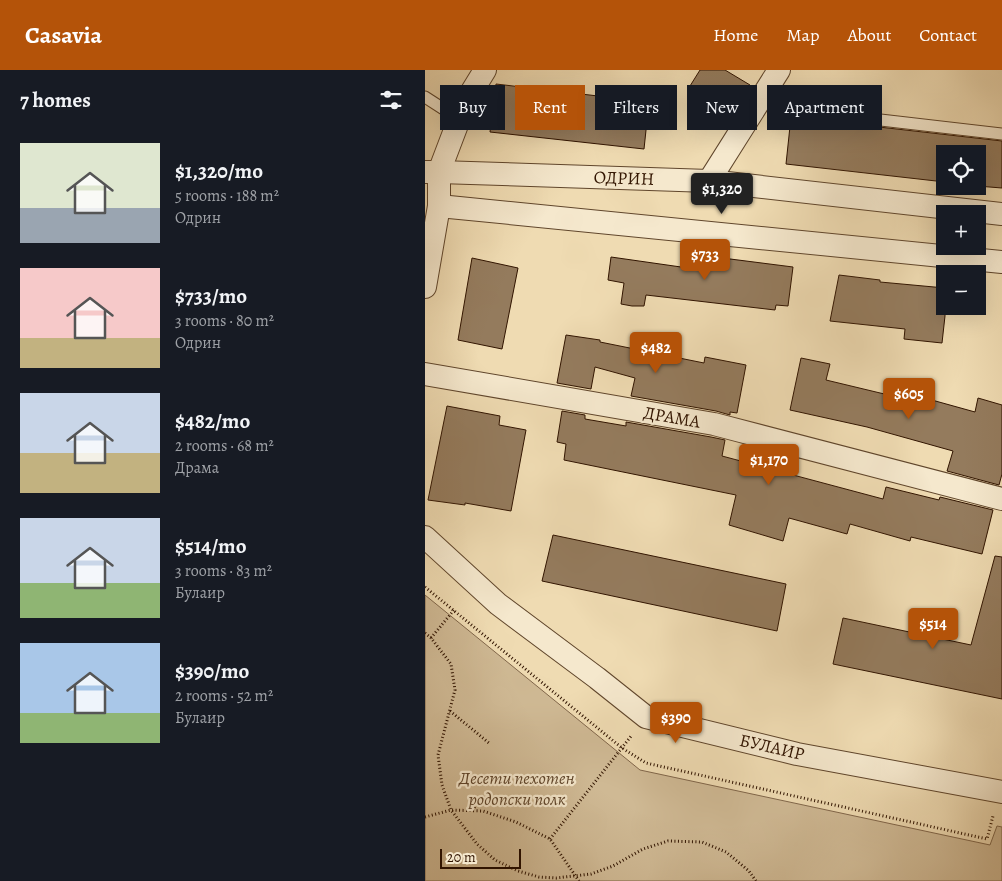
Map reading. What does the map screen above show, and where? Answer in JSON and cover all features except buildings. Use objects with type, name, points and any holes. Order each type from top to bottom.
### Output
[{"type":"street","points":[[476,85],[485,70]]},
{"type":"street","points":[[709,181],[779,70]]},
{"type":"street","points":[[425,287],[439,206],[432,172],[453,130]]},
{"type":"street","name":"ОДРИН","points":[[432,172],[709,181],[1002,214]]},
{"type":"street","points":[[439,206],[1002,262]]},
{"type":"street","name":"ДРАМА","points":[[425,374],[714,424],[1002,499]]},
{"type":"street","name":"БУЛАИР","points":[[425,537],[498,604],[646,717],[797,754],[1002,792]]},
{"type":"lane","points":[[425,97],[440,107]]},
{"type":"lane","points":[[882,119],[1002,134]]},
{"type":"path","points":[[431,638],[454,610]]},
{"type":"path","points":[[425,633],[451,664],[455,690],[438,755],[442,784],[451,810],[477,844],[495,860],[519,871],[539,877],[556,878],[591,874],[613,866],[643,849],[668,840],[702,842],[726,852],[749,871],[756,881]]},
{"type":"path","points":[[450,711],[489,743]]},
{"type":"path","points":[[550,839],[646,717]]},
{"type":"path","points":[[471,811],[491,790]]},
{"type":"path","points":[[425,817],[451,810],[483,811],[515,822],[550,839],[579,881]]},
{"type":"green space","name":"Десети пехотен родопски полк","points":[[425,595],[640,770],[990,845],[997,826],[1002,827],[1002,881],[425,881]]}]
